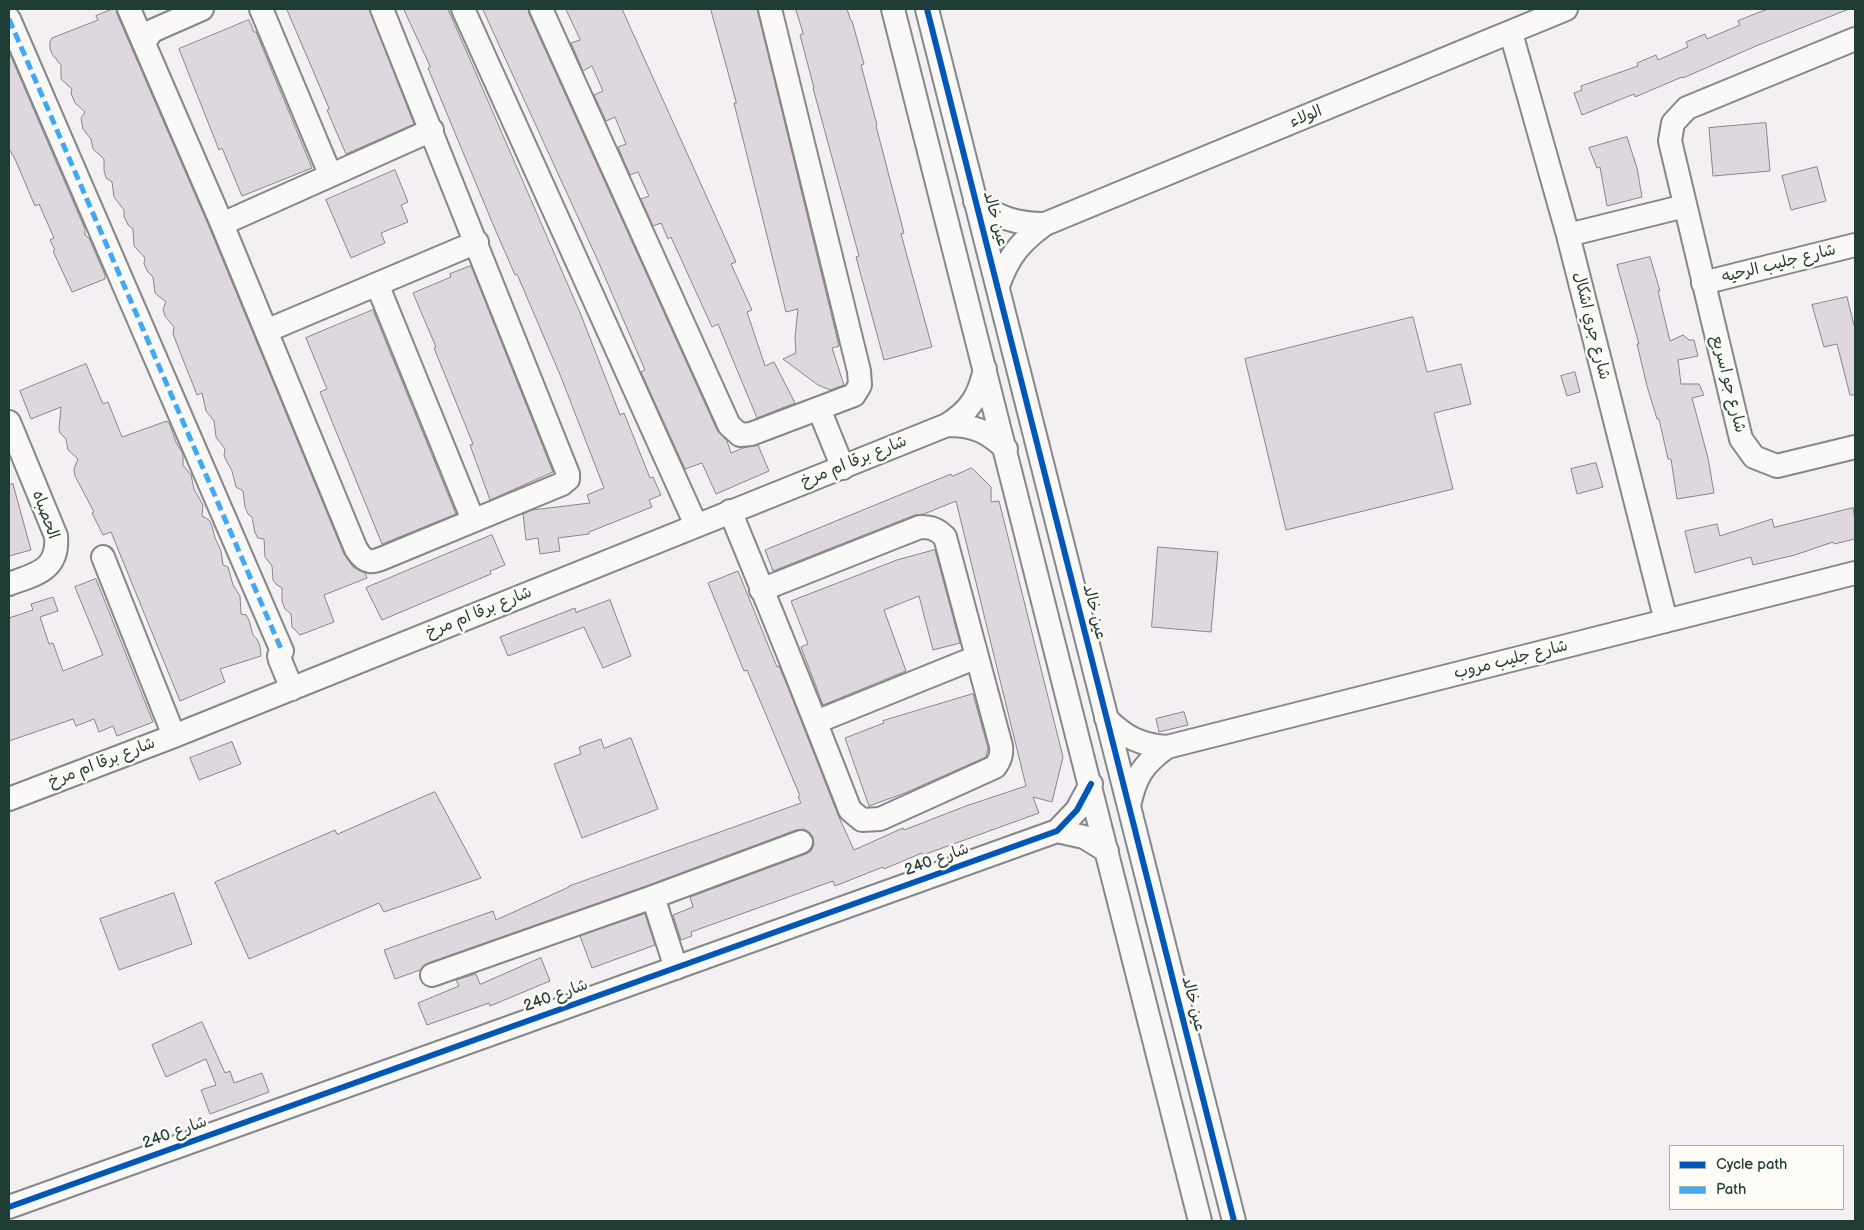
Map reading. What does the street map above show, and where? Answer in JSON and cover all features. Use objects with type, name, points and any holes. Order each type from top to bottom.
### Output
[{"type":"street","points":[[129,9],[145,41],[361,557],[368,562],[376,561],[562,484],[568,479],[568,474],[477,242],[382,9]]},
{"type":"street","points":[[145,41],[152,31],[202,9]]},
{"type":"street","points":[[261,9],[330,174]]},
{"type":"street","points":[[463,9],[696,525]]},
{"type":"street","points":[[541,9],[729,425],[740,435],[751,434],[854,395],[860,385],[859,371],[770,9]]},
{"type":"street","points":[[893,9],[1091,784],[1200,1221]]},
{"type":"street","name":"عين خالد","points":[[927,9],[1234,1221]]},
{"type":"street","name":"الولاء","points":[[998,286],[1005,267],[1015,250],[1045,224],[1566,9]]},
{"type":"street","points":[[9,19],[282,651],[279,656],[280,660],[292,688]]},
{"type":"street","name":"شارع جري اشكال","points":[[1511,32],[1568,235],[1666,621]]},
{"type":"street","name":"شارع جو اسريع","points":[[1855,39],[1687,108],[1673,123],[1670,142],[1741,439],[1754,457],[1777,466],[1855,447]]},
{"type":"street","points":[[222,224],[330,174],[432,130]]},
{"type":"street","name":"الولاء","points":[[975,201],[990,212],[1008,220],[1026,224],[1045,224]]},
{"type":"street","points":[[1568,235],[1685,206]]},
{"type":"street","points":[[266,331],[477,242]]},
{"type":"street","name":"شارع جليب الرحيه","points":[[1703,283],[1855,244]]},
{"type":"street","points":[[377,284],[473,520]]},
{"type":"street","name":"شارع برقا ام مرخ","points":[[9,799],[174,736],[947,425],[962,415],[974,402],[981,386],[985,369]]},
{"type":"street","points":[[819,408],[843,468]]},
{"type":"street","name":"الحصباه","points":[[9,422],[56,536],[57,548],[54,558],[47,568],[39,573],[9,584]]},
{"type":"street","name":"شارع برقا ام مرخ","points":[[947,425],[964,425],[980,430],[994,438],[1006,449]]},
{"type":"street","points":[[730,511],[761,590],[816,722],[850,810],[862,820],[880,819],[995,767],[998,763],[1001,758],[1001,746],[977,657],[944,537],[934,528],[920,527],[761,590]]},
{"type":"street","points":[[103,557],[174,736]]},
{"type":"street","name":"شارع جليب مروب","points":[[1129,806],[1132,788],[1140,772],[1152,758],[1167,748],[1855,573]]},
{"type":"street","points":[[816,722],[977,657]]},
{"type":"street","name":"شارع جليب مروب","points":[[1106,718],[1118,731],[1133,740],[1150,746],[1167,748]]},
{"type":"street","name":"شارع 240","points":[[9,1207],[1057,832],[1078,810],[1091,784]]},
{"type":"street","points":[[1057,832],[1084,837],[1107,852]]},
{"type":"street","points":[[432,975],[654,897],[801,842]]},
{"type":"street","points":[[654,897],[676,968]]},
{"type":"building","points":[[116,9],[210,229],[344,554],[353,567],[365,573],[367,578],[324,595],[334,622],[300,635],[292,627],[291,614],[285,609],[282,601],[282,588],[273,580],[272,566],[265,557],[264,539],[258,538],[255,533],[252,517],[248,514],[245,507],[243,491],[236,487],[232,471],[224,456],[225,449],[216,437],[214,421],[206,411],[202,393],[197,395],[173,334],[174,327],[165,316],[163,309],[166,302],[155,293],[153,277],[144,264],[145,258],[134,246],[133,229],[128,225],[124,216],[124,210],[114,197],[112,182],[106,178],[104,159],[93,149],[91,139],[83,129],[81,118],[85,112],[75,103],[71,93],[72,89],[61,79],[61,65],[52,54],[50,48],[52,38],[98,20],[96,16]]},
{"type":"building","points":[[287,9],[369,9],[414,124],[346,154]]},
{"type":"building","points":[[404,9],[448,9],[581,315],[620,415],[624,413],[650,478],[653,477],[661,495],[649,500],[652,507],[589,532],[589,534],[558,538],[560,551],[540,554],[538,538],[526,540],[523,514],[532,510],[590,503],[587,495],[604,488],[561,377],[517,274],[515,275],[492,222],[428,68],[430,67]]},
{"type":"building","points":[[483,9],[528,9],[717,430],[727,441],[731,453],[758,445],[769,471],[716,494],[702,463],[685,469],[641,372],[645,370],[598,261]]},
{"type":"building","points":[[566,9],[622,9],[736,262],[731,264],[752,310],[747,312],[765,366],[774,362],[795,403],[757,418],[718,324],[712,327],[671,237],[668,239],[661,223],[653,226],[641,199],[649,196],[638,172],[630,175],[618,147],[626,144],[615,117],[606,121],[594,95],[603,91],[592,66],[583,71],[571,43],[580,40]]},
{"type":"building","points":[[711,9],[757,9],[839,346],[832,348],[844,385],[830,390],[818,385],[783,359],[796,353],[795,337],[798,309],[786,312],[734,103],[736,103]]},
{"type":"building","points":[[796,9],[847,9],[852,21],[864,64],[861,65],[904,233],[901,234],[932,347],[884,360],[856,257],[859,256],[813,88],[800,35],[803,34]]},
{"type":"building","points":[[1768,9],[1849,9],[1756,46],[1683,78],[1635,97],[1634,94],[1582,115],[1574,93],[1582,90],[1581,86],[1638,66],[1637,63],[1656,55],[1658,60],[1688,47],[1686,42],[1705,34],[1707,39],[1740,25],[1738,21]]},
{"type":"building","points":[[249,20],[254,32],[256,32],[312,168],[242,196],[222,148],[219,150],[179,49]]},
{"type":"building","points":[[9,52],[85,229],[85,235],[89,238],[105,275],[105,279],[72,292],[53,251],[55,250],[50,240],[54,238],[39,204],[35,206],[9,149]]},
{"type":"building","points":[[1766,123],[1770,171],[1713,176],[1709,128]]},
{"type":"building","points":[[1627,137],[1637,168],[1642,197],[1607,206],[1600,167],[1597,168],[1589,148]]},
{"type":"building","points":[[1817,167],[1826,201],[1791,210],[1782,176]]},
{"type":"building","points":[[395,170],[408,202],[401,205],[408,222],[381,233],[385,243],[351,258],[326,200]]},
{"type":"building","points":[[1650,257],[1660,291],[1658,291],[1670,341],[1683,335],[1689,340],[1694,340],[1698,356],[1678,360],[1681,384],[1699,384],[1704,395],[1692,398],[1708,458],[1714,493],[1677,499],[1671,459],[1668,459],[1659,419],[1657,419],[1647,386],[1637,344],[1639,344],[1617,265]]},
{"type":"building","points":[[471,266],[553,472],[490,500],[470,445],[473,444],[413,293],[451,277],[450,274]]},
{"type":"building","points":[[1847,297],[1855,329],[1855,395],[1850,395],[1837,344],[1824,347],[1812,305]]},
{"type":"building","points":[[373,310],[456,514],[382,544],[320,392],[327,389],[306,338]]},
{"type":"building","points":[[1413,317],[1427,372],[1461,364],[1471,404],[1434,413],[1453,489],[1286,530],[1245,359]]},
{"type":"building","points":[[86,364],[103,404],[108,402],[122,437],[167,421],[170,425],[183,454],[183,465],[191,475],[194,489],[203,505],[202,516],[209,520],[212,526],[221,551],[223,565],[228,567],[233,585],[240,596],[241,614],[246,615],[249,620],[253,635],[260,646],[261,656],[220,669],[225,682],[180,701],[111,532],[103,535],[92,513],[94,512],[75,476],[74,469],[78,459],[68,450],[66,439],[59,429],[61,407],[31,419],[20,391]]},
{"type":"building","points":[[1575,372],[1580,392],[1567,396],[1561,376]]},
{"type":"building","points":[[1596,463],[1603,487],[1577,494],[1571,469]]},
{"type":"building","points":[[972,468],[991,487],[991,502],[999,501],[1063,757],[1052,802],[1033,797],[1039,813],[923,855],[922,853],[835,886],[833,881],[691,932],[692,936],[681,940],[673,915],[693,907],[690,897],[811,851],[814,845],[813,837],[804,829],[796,830],[649,885],[428,963],[420,970],[395,979],[384,950],[493,911],[496,920],[569,886],[801,803],[798,797],[800,796],[772,729],[747,670],[744,671],[708,583],[738,571],[854,850],[903,828],[904,830],[966,806],[1026,786],[956,501],[924,514],[915,515],[773,571],[765,550],[951,474],[952,476]]},
{"type":"building","points":[[13,484],[31,550],[9,556],[9,485]]},
{"type":"building","points":[[1853,508],[1855,539],[1834,544],[1833,542],[1795,555],[1753,565],[1751,557],[1695,573],[1685,531],[1717,524],[1720,536],[1772,519],[1774,527]]},
{"type":"building","points":[[492,535],[505,565],[490,571],[491,574],[382,620],[366,588]]},
{"type":"building","points":[[1158,547],[1218,552],[1211,632],[1152,627]]},
{"type":"building","points":[[935,550],[960,643],[933,650],[919,596],[884,610],[906,671],[823,705],[801,647],[808,644],[791,601],[897,560]]},
{"type":"building","points":[[96,579],[153,722],[117,736],[113,726],[99,732],[94,719],[76,726],[73,719],[9,741],[9,618],[33,610],[31,604],[53,597],[58,611],[40,617],[49,644],[53,643],[63,671],[103,655],[75,587]]},
{"type":"building","points":[[610,600],[631,656],[603,668],[584,627],[508,656],[500,637],[575,608],[576,612]]},
{"type":"building","points":[[973,694],[988,748],[986,757],[905,793],[869,806],[845,738],[884,723],[883,721]]},
{"type":"building","points":[[1184,712],[1188,725],[1159,732],[1156,719]]},
{"type":"building","points":[[631,738],[658,809],[582,838],[554,764],[581,754],[579,747],[601,739],[604,748]]},
{"type":"building","points":[[232,742],[241,764],[199,780],[190,758]]},
{"type":"building","points":[[435,792],[481,878],[384,912],[379,903],[249,959],[215,882],[335,830],[337,834]]},
{"type":"building","points":[[174,893],[192,944],[119,970],[100,919]]},
{"type":"building","points":[[645,914],[655,945],[592,968],[580,936]]},
{"type":"building","points":[[541,958],[550,981],[490,1006],[489,1003],[427,1025],[418,1003],[459,986],[456,980],[476,974],[480,984]]},
{"type":"building","points":[[202,1022],[225,1073],[230,1071],[234,1083],[262,1073],[269,1092],[210,1114],[201,1090],[216,1085],[206,1059],[166,1077],[152,1045]]},
{"type":"marked path","points":[[9,19],[282,651]]},
{"type":"cycle path","points":[[927,9],[1234,1221]]},
{"type":"cycle path","points":[[9,1207],[1057,831],[1077,810],[1091,784]]}]
